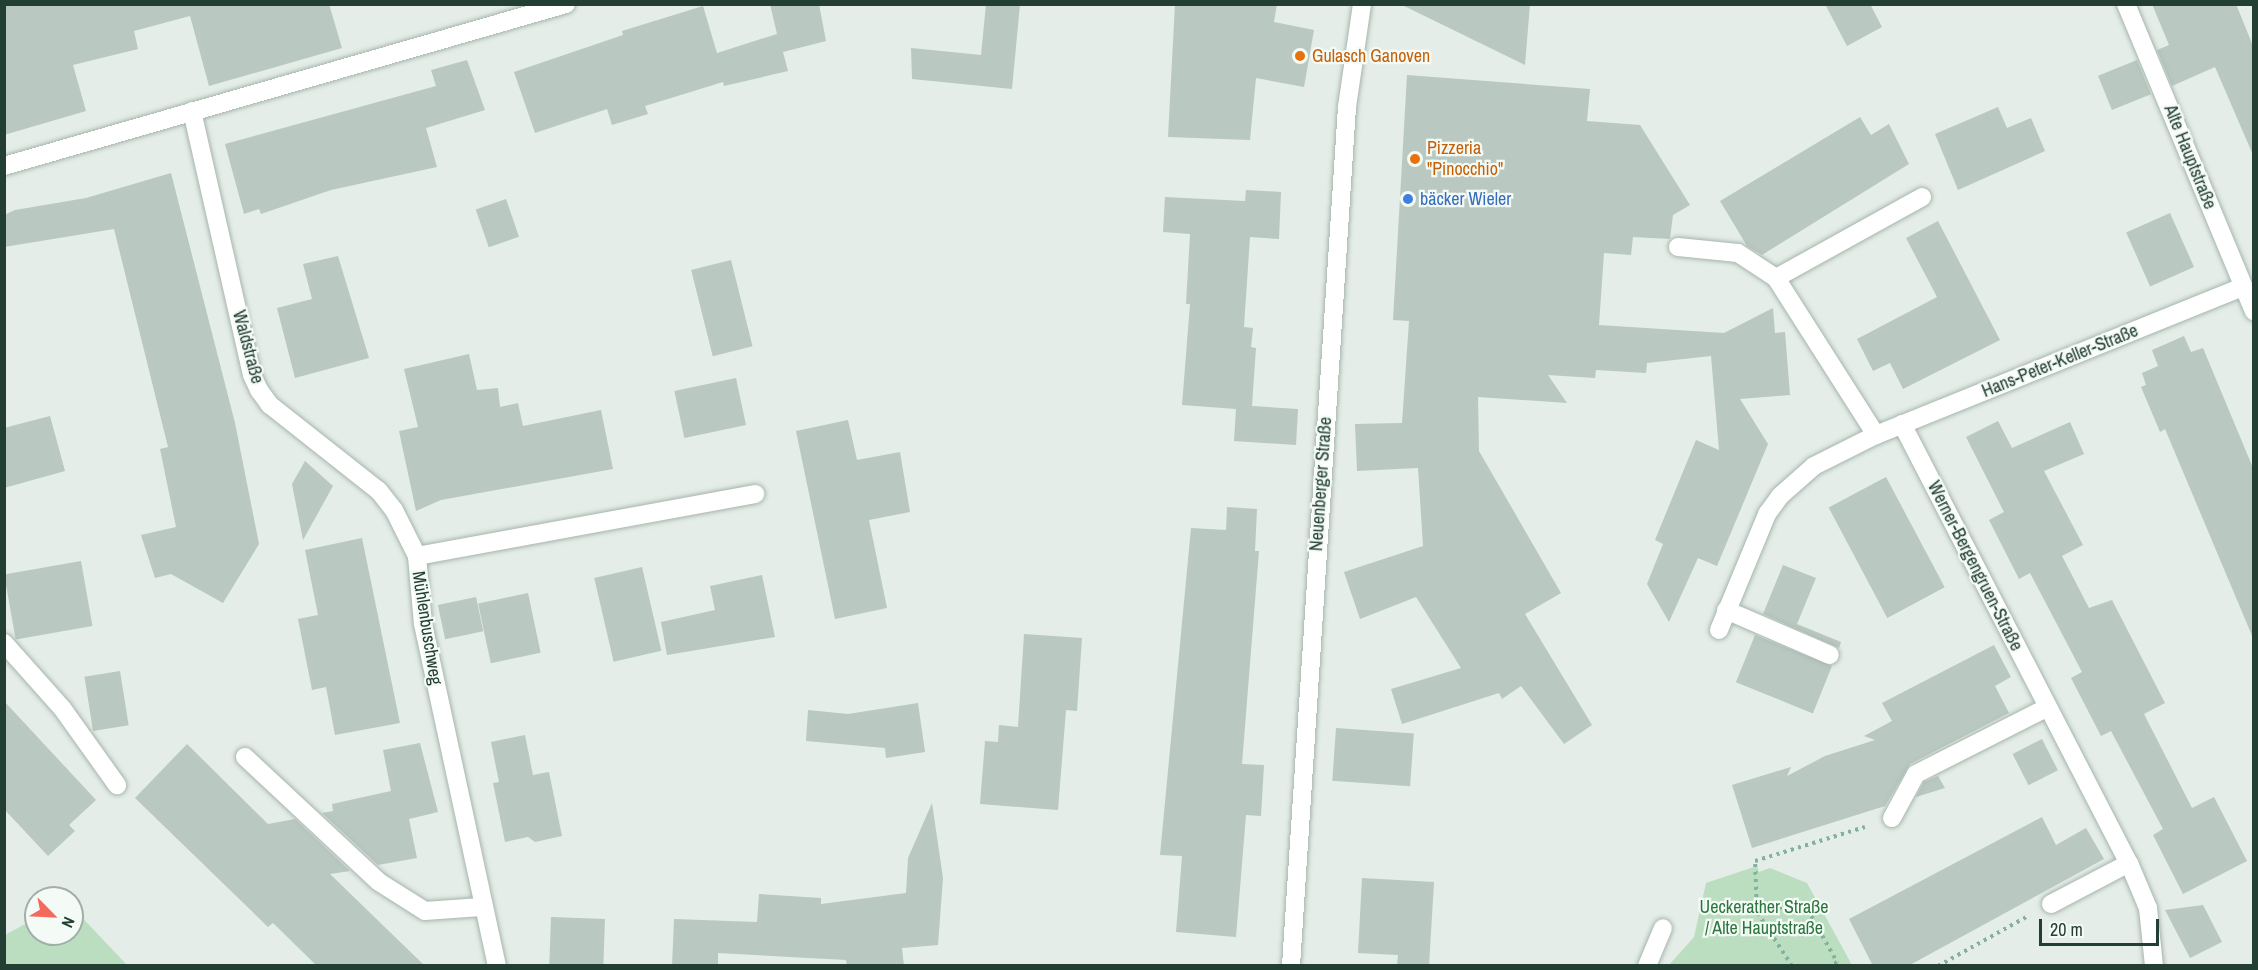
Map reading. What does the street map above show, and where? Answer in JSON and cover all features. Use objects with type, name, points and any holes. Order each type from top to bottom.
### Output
[{"type":"street","points":[[4,166],[566,4]]},
{"type":"street","name":"Neuenberger Straße","points":[[1291,966],[1347,107],[1362,4]]},
{"type":"street","name":"Alte Hauptstraße","points":[[2126,4],[2253,311]]},
{"type":"street","name":"Waldstraße","points":[[192,111],[252,375],[259,390],[270,405],[379,491],[398,517],[417,556]]},
{"type":"street","points":[[1776,278],[1922,197]]},
{"type":"street","points":[[1678,247],[1738,253],[1776,278],[1876,435]]},
{"type":"street","name":"Hans-Peter-Keller-Straße","points":[[1719,630],[1754,541],[1780,496],[1814,466],[1902,424],[2243,287]]},
{"type":"street","name":"Werner-Bergengruen-Straße","points":[[1902,424],[2046,708],[2129,863],[2148,908],[2154,966]]},
{"type":"street","name":"Mühlenbuschweg","points":[[496,966],[481,906],[423,624],[417,556],[755,494]]},
{"type":"street","points":[[1726,610],[1830,655]]},
{"type":"street","points":[[4,643],[62,708],[117,785]]},
{"type":"street","points":[[1892,819],[1916,774],[2046,708]]},
{"type":"street","points":[[245,757],[379,882],[425,911],[481,906]]},
{"type":"street","points":[[2051,904],[2129,863]]},
{"type":"street","points":[[1647,966],[1664,928]]},
{"type":"path","points":[[1792,966],[1757,912],[1755,861],[1892,819]]},
{"type":"path","points":[[1757,912],[1804,903],[1837,962],[1831,966]]},
{"type":"path","points":[[1938,966],[2051,904]]},
{"type":"green space","name":"Ueckerather Straße / Alte Hauptstraße","points":[[1757,866],[1759,872],[1770,868],[1807,883],[1852,965],[1669,965],[1694,937],[1706,883]]},
{"type":"green space","points":[[84,920],[127,965],[5,965],[5,935],[24,925],[24,946],[84,946]]},
{"type":"building","points":[[4,4],[329,4],[342,48],[209,86],[190,16],[134,31],[138,49],[73,65],[86,111],[4,135]]},
{"type":"building","points":[[770,4],[819,4],[826,41],[783,52],[788,71],[724,86],[723,82],[645,106],[648,114],[612,125],[607,109],[535,133],[514,72],[623,35],[622,31],[703,6],[717,53],[777,34]]},
{"type":"building","points":[[986,4],[1020,4],[1012,89],[912,79],[911,48],[981,55]]},
{"type":"building","points":[[1175,4],[1277,4],[1274,22],[1314,30],[1304,87],[1256,78],[1250,140],[1168,137]]},
{"type":"building","points":[[1400,4],[1530,4],[1525,65]]},
{"type":"building","points":[[1825,4],[1870,4],[1882,27],[1847,46]]},
{"type":"building","points":[[2152,4],[2236,4],[2253,46],[2253,155],[2215,67],[2172,86],[2157,50],[2169,45]]},
{"type":"building","points":[[467,60],[485,110],[426,128],[437,167],[331,190],[261,214],[259,209],[244,214],[225,144],[436,86],[431,70]]},
{"type":"building","points":[[2137,60],[2151,94],[2112,110],[2098,76]]},
{"type":"building","points":[[1407,75],[1590,89],[1587,121],[1640,125],[1690,205],[1673,215],[1670,239],[1633,237],[1631,255],[1604,253],[1599,325],[1724,333],[1773,308],[1775,333],[1785,332],[1790,395],[1740,399],[1768,444],[1717,566],[1698,558],[1669,622],[1647,584],[1663,544],[1655,540],[1696,440],[1719,450],[1711,356],[1647,363],[1646,373],[1596,370],[1595,378],[1548,375],[1567,403],[1478,397],[1479,451],[1561,593],[1525,614],[1592,725],[1564,744],[1521,686],[1502,699],[1499,693],[1402,724],[1391,689],[1461,668],[1416,597],[1360,619],[1344,572],[1423,546],[1418,468],[1357,471],[1355,424],[1402,423],[1409,321],[1393,320]]},
{"type":"building","points":[[1998,107],[2007,128],[2031,118],[2045,151],[1958,190],[1935,134]]},
{"type":"building","points":[[1860,117],[1871,135],[1889,124],[1909,164],[1762,255],[1747,246],[1720,201]]},
{"type":"building","points":[[171,173],[235,423],[259,544],[223,603],[171,574],[155,578],[141,535],[176,527],[160,449],[168,447],[114,229],[4,247],[4,215],[15,210],[86,198]]},
{"type":"building","points":[[1246,190],[1281,192],[1279,239],[1250,237],[1244,327],[1253,328],[1251,347],[1256,348],[1252,406],[1298,409],[1296,445],[1234,441],[1236,409],[1182,405],[1190,304],[1186,304],[1190,234],[1163,232],[1165,197],[1245,201]]},
{"type":"building","points":[[506,199],[519,237],[489,247],[476,209]]},
{"type":"building","points":[[2170,213],[2194,267],[2150,286],[2126,233]]},
{"type":"building","points":[[1938,221],[2000,340],[1903,389],[1890,363],[1873,371],[1857,339],[1937,297],[1906,238]]},
{"type":"building","points":[[338,256],[369,358],[295,378],[277,308],[312,299],[303,264]]},
{"type":"building","points":[[731,260],[753,346],[713,356],[691,270]]},
{"type":"building","points":[[2184,336],[2191,352],[2203,348],[2253,468],[2253,638],[2165,429],[2160,432],[2141,387],[2146,385],[2142,373],[2158,366],[2152,350]]},
{"type":"building","points":[[469,354],[477,390],[498,388],[500,407],[518,403],[523,426],[601,410],[613,469],[441,500],[416,511],[399,431],[418,427],[404,369]]},
{"type":"building","points":[[736,378],[746,425],[684,438],[674,391]]},
{"type":"building","points":[[50,416],[65,471],[4,488],[4,428]]},
{"type":"building","points":[[848,420],[857,460],[900,452],[910,512],[869,520],[887,608],[835,619],[796,431]]},
{"type":"building","points":[[1998,421],[2012,448],[2070,422],[2084,454],[2044,471],[2083,545],[2062,556],[2089,608],[2112,600],[2165,703],[2144,714],[2192,808],[2214,797],[2247,861],[2183,894],[2153,835],[2163,829],[2111,731],[2101,736],[2071,678],[2082,672],[2030,573],[2019,579],[1989,520],[2004,512],[1966,437]]},
{"type":"building","points":[[305,461],[333,486],[303,540],[292,484]]},
{"type":"building","points":[[1886,477],[1945,587],[1887,618],[1829,508]]},
{"type":"building","points":[[1227,507],[1257,509],[1255,551],[1259,551],[1242,764],[1264,765],[1261,816],[1246,815],[1236,937],[1176,932],[1182,856],[1160,855],[1191,528],[1226,530]]},
{"type":"building","points":[[362,538],[400,723],[335,735],[326,687],[312,690],[298,619],[318,615],[305,550]]},
{"type":"building","points":[[81,561],[92,626],[16,640],[4,575]]},
{"type":"building","points":[[1783,565],[1816,578],[1797,624],[1841,642],[1839,648],[1763,614]]},
{"type":"building","points":[[642,567],[661,651],[614,662],[594,578]]},
{"type":"building","points":[[762,575],[775,637],[667,655],[661,622],[715,610],[710,586]]},
{"type":"building","points":[[528,593],[541,653],[491,663],[478,604]]},
{"type":"building","points":[[476,597],[483,631],[445,639],[438,605]]},
{"type":"building","points":[[1024,634],[1082,638],[1077,711],[1066,710],[1058,810],[980,804],[985,741],[998,742],[999,725],[1018,727]]},
{"type":"building","points":[[1755,635],[1832,666],[1813,713],[1736,682]]},
{"type":"building","points":[[1994,645],[2011,677],[1995,686],[2009,713],[1910,764],[1885,806],[1752,848],[1732,785],[1791,767],[1787,776],[1825,756],[1875,740],[1864,736],[1892,721],[1882,703]]},
{"type":"building","points":[[120,671],[129,725],[93,731],[84,677]]},
{"type":"building","points":[[4,701],[96,800],[69,825],[75,831],[48,856],[4,809]]},
{"type":"building","points":[[918,703],[925,752],[886,758],[885,748],[806,741],[808,710],[848,714]]},
{"type":"building","points":[[1336,728],[1414,733],[1410,786],[1332,781]]},
{"type":"building","points":[[525,735],[533,775],[549,772],[562,836],[535,842],[528,837],[505,842],[493,783],[499,782],[491,742]]},
{"type":"building","points":[[2042,739],[2058,770],[2028,785],[2013,754]]},
{"type":"building","points":[[420,743],[438,812],[409,819],[417,858],[378,865],[322,813],[333,811],[332,804],[391,791],[383,750]]},
{"type":"building","points":[[187,744],[268,824],[295,819],[350,871],[330,874],[425,966],[317,966],[273,923],[268,927],[135,798]]},
{"type":"building","points":[[1938,776],[1945,788],[1916,797],[1924,782]]},
{"type":"building","points":[[932,803],[943,878],[938,945],[902,948],[904,966],[847,966],[846,960],[718,953],[718,966],[672,966],[674,919],[757,922],[759,894],[821,898],[821,904],[906,893],[908,858]]},
{"type":"building","points":[[2042,817],[2056,845],[2086,828],[2104,859],[1908,966],[1873,966],[1849,919]]},
{"type":"building","points":[[1362,878],[1434,882],[1429,966],[1397,966],[1398,955],[1358,953]]},
{"type":"building","points":[[2203,905],[2222,942],[2190,958],[2165,910]]},
{"type":"building","points":[[551,917],[605,919],[603,966],[549,966]]},
{"type":"place","name":"Gulasch Ganoven","points":[[1300,56]]},
{"type":"place","name":"Pizzeria \"Pinocchio\"","points":[[1415,159]]},
{"type":"place","name":"bäcker Wieler","points":[[1408,199]]}]
